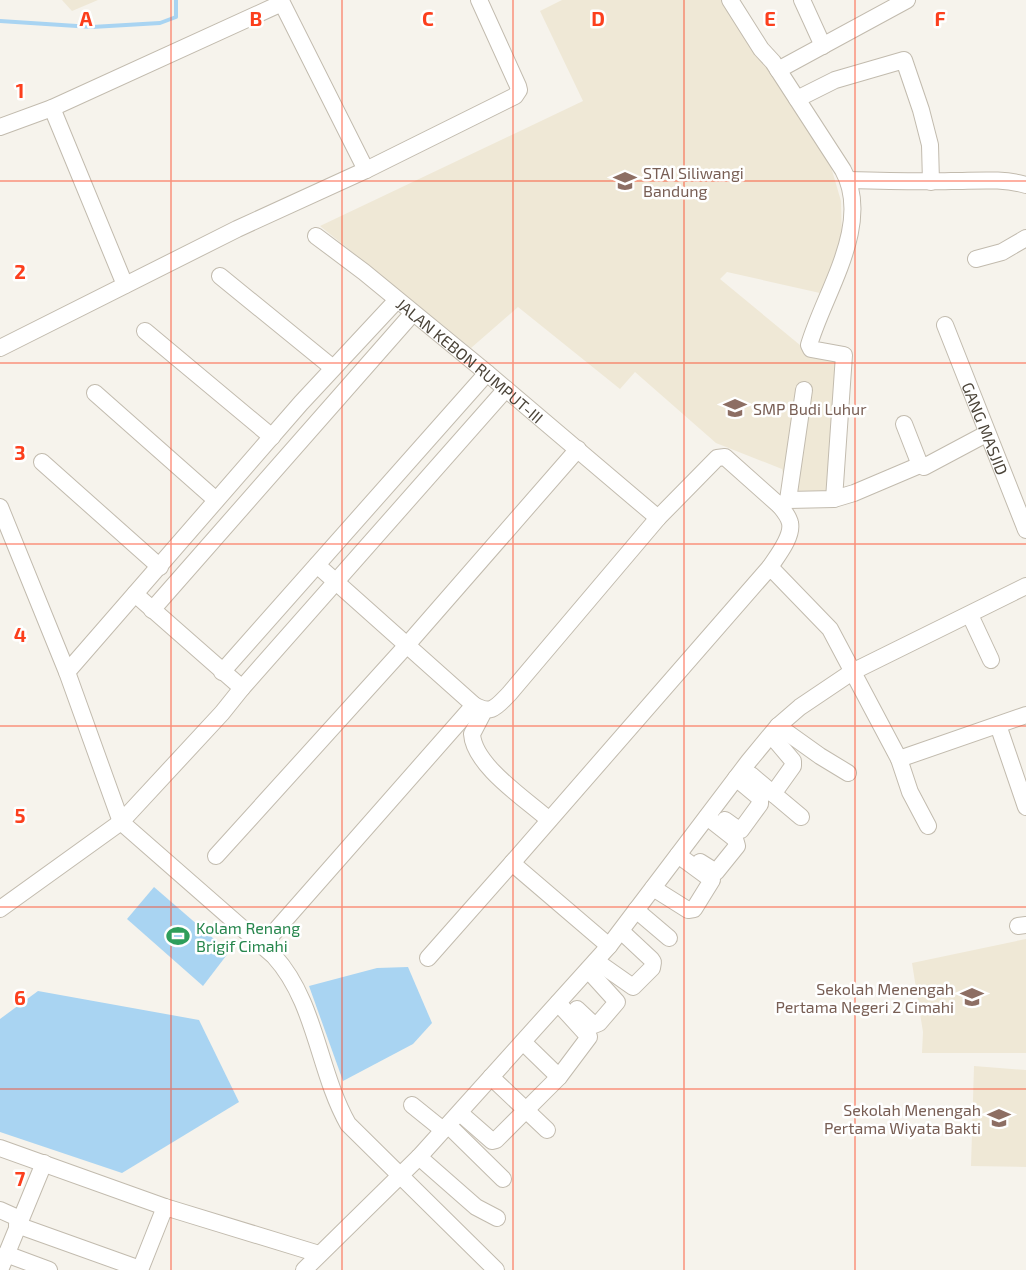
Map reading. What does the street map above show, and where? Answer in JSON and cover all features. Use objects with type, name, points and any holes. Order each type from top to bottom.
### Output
[{"type":"street","points":[[0,348],[237,229],[366,170],[515,96],[518,93],[518,86],[478,0]]},
{"type":"street","points":[[802,0],[823,46]]},
{"type":"street","points":[[776,66],[823,46],[907,0]]},
{"type":"street","points":[[0,127],[52,108],[284,1],[366,170]]},
{"type":"street","points":[[734,1],[761,49],[776,66],[848,180],[852,196],[850,232],[824,311],[815,325],[809,345],[811,349],[844,356],[834,499]]},
{"type":"street","points":[[797,99],[835,80],[904,60],[930,145],[931,182]]},
{"type":"street","points":[[52,108],[124,285]]},
{"type":"street","points":[[848,180],[985,181],[1026,185]]},
{"type":"street","points":[[316,236],[397,300]]},
{"type":"street","points":[[976,260],[1002,252],[1026,238]]},
{"type":"street","points":[[220,276],[333,368]]},
{"type":"street","name":"JALAN KEBON RUMPUT-III","points":[[67,672],[333,368],[397,300],[658,518]]},
{"type":"street","points":[[152,610],[413,313]]},
{"type":"street","name":"GANG MASJID","points":[[945,325],[986,434],[1026,530]]},
{"type":"street","points":[[145,331],[272,437]]},
{"type":"street","points":[[222,672],[487,373]]},
{"type":"street","points":[[0,909],[122,822],[506,389]]},
{"type":"street","points":[[428,958],[770,567],[782,549],[790,531],[790,521],[784,503],[804,390]]},
{"type":"street","points":[[95,393],[216,500]]},
{"type":"street","points":[[904,424],[920,465]]},
{"type":"street","points":[[262,946],[479,708],[495,707],[509,694],[658,518],[720,456],[784,503],[834,499],[920,465],[924,467],[986,434]]},
{"type":"street","points":[[216,856],[407,645],[578,449]]},
{"type":"street","points":[[42,462],[160,567]]},
{"type":"street","points":[[0,507],[67,672],[122,822],[286,968],[299,990],[339,1109],[348,1124],[496,1270]]},
{"type":"street","points":[[317,566],[479,708]]},
{"type":"street","points":[[770,567],[830,629],[899,759],[910,792],[928,826]]},
{"type":"street","points":[[304,1270],[419,1157],[609,946],[774,730],[800,707],[852,672],[1026,586]]},
{"type":"street","points":[[135,594],[242,688]]},
{"type":"street","points":[[970,615],[991,660]]},
{"type":"street","points":[[479,708],[472,735],[477,750],[489,768],[549,820]]},
{"type":"street","points":[[899,759],[1026,715]]},
{"type":"street","points":[[998,725],[1026,807]]},
{"type":"street","points":[[774,730],[848,773]]},
{"type":"street","points":[[773,794],[793,766],[793,761],[774,730]]},
{"type":"street","points":[[740,773],[773,794],[801,817]]},
{"type":"street","points":[[710,813],[741,830],[754,813],[760,804],[760,798],[740,773]]},
{"type":"street","points":[[680,852],[716,872],[735,849],[737,846],[735,839],[710,813]]},
{"type":"street","points":[[653,888],[688,910],[694,909],[712,880],[680,852]]},
{"type":"street","points":[[512,863],[609,946]]},
{"type":"street","points":[[636,910],[669,938]]},
{"type":"street","points":[[592,965],[633,987],[652,968],[651,958],[621,931]]},
{"type":"street","points":[[561,999],[594,1025],[610,1011],[616,1004],[616,999],[592,965]]},
{"type":"street","points":[[412,1105],[492,1141],[499,1138],[559,1077],[589,1037],[561,999]]},
{"type":"street","points":[[523,1042],[559,1077]]},
{"type":"street","points":[[491,1077],[547,1130]]},
{"type":"street","points":[[450,1123],[503,1179]]},
{"type":"street","points":[[0,1148],[165,1207],[319,1254]]},
{"type":"street","points":[[419,1157],[476,1207],[497,1218]]},
{"type":"street","points":[[0,1270],[44,1163]]},
{"type":"street","points":[[0,1210],[19,1222],[140,1270],[165,1207]]},
{"type":"street","points":[[6,1254],[49,1270]]},
{"type":"shaded area","points":[[62,0],[98,0],[72,11]]},
{"type":"shaded area","name":"STAI Siliwangi Bandung","points":[[562,0],[722,0],[829,160],[841,201],[842,241],[820,293],[727,272],[720,279],[806,350],[843,357],[832,496],[787,491],[782,469],[716,443],[635,372],[620,389],[518,307],[471,348],[320,226],[583,101],[540,11]]},
{"type":"shaded area","name":"Sekolah Menengah Pertama Negeri 2 Cimahi","points":[[1026,939],[1026,1053],[922,1053],[923,1032],[912,963]]},
{"type":"shaded area","name":"Sekolah Menengah Pertama Wiyata Bakti","points":[[974,1066],[1026,1070],[1026,1167],[971,1166]]},
{"type":"water","name":"Kolam Renang Brigif Cimahi","points":[[154,887],[229,952],[203,986],[127,919]]},
{"type":"water","points":[[408,967],[432,1023],[413,1044],[343,1081],[309,986],[377,968]]},
{"type":"water","points":[[38,991],[199,1020],[239,1102],[122,1173],[0,1132],[0,1019]]},
{"type":"waterway","points":[[0,21],[92,27],[160,23],[176,17],[176,0]]},
{"type":"place","name":"STAI Siliwangi Bandung","points":[[625,181]]},
{"type":"place","name":"SMP Budi Luhur","points":[[735,408]]},
{"type":"place","name":"Kolam Renang Brigif Cimahi","points":[[178,936]]},
{"type":"place","name":"Sekolah Menengah Pertama Negeri 2 Cimahi","points":[[972,997]]},
{"type":"place","name":"Sekolah Menengah Pertama Wiyata Bakti","points":[[999,1118]]}]
